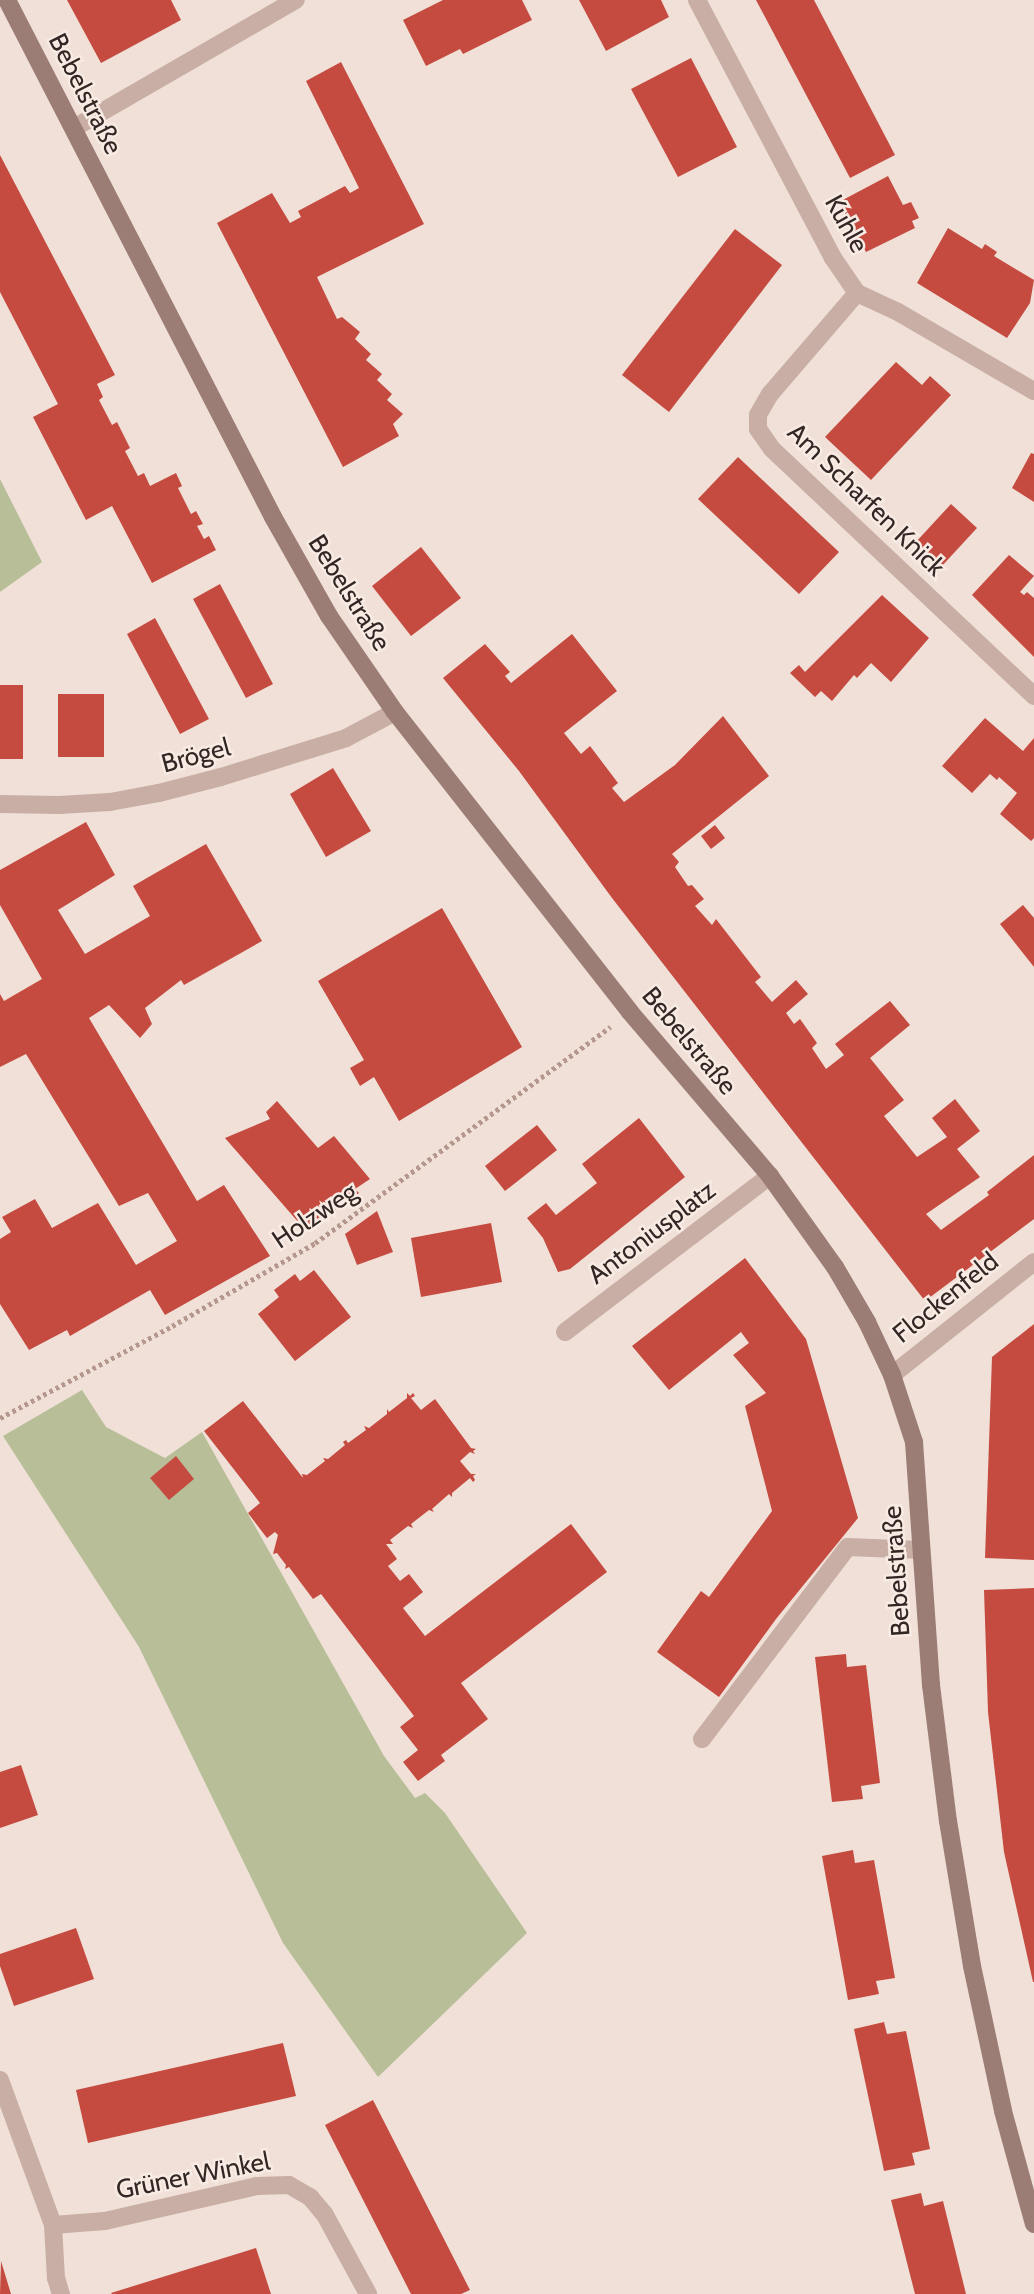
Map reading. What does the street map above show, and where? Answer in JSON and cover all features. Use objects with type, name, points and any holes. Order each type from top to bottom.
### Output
[{"type":"street","name":"Bebelstraße","points":[[7,0],[299,565],[395,712],[630,1013],[770,1176],[850,1290],[891,1375],[914,1442],[930,1685],[954,1860],[972,1966],[1003,2111],[1034,2224]]},
{"type":"street","points":[[74,128],[296,0]]},
{"type":"street","name":"Kuhle","points":[[697,0],[833,258],[857,293],[898,312],[1034,391]]},
{"type":"street","name":"Am Scharfen Knick","points":[[857,293],[770,394],[758,415],[758,429],[772,449],[1034,696]]},
{"type":"street","name":"Brögel","points":[[0,804],[110,802],[159,793],[221,778],[346,737],[395,712]]},
{"type":"street","name":"Antoniusplatz","points":[[565,1332],[770,1176]]},
{"type":"street","name":"Flockenfeld","points":[[891,1375],[1034,1262]]},
{"type":"street","points":[[702,1739],[848,1547],[921,1550]]},
{"type":"street","points":[[0,2080],[52,2225],[56,2278],[61,2294]]},
{"type":"street","name":"Grüner Winkel","points":[[52,2225],[105,2221],[257,2186],[289,2185],[310,2197],[325,2215],[368,2294]]},
{"type":"path","name":"Holzweg","points":[[0,1418],[172,1326],[315,1243],[630,1013]]},
{"type":"green space","points":[[0,479],[42,562],[0,592]]},
{"type":"green space","points":[[82,1390],[106,1427],[165,1458],[202,1432],[384,1756],[415,1798],[425,1793],[445,1813],[527,1933],[378,2077],[283,1943],[139,1647],[3,1436]]},
{"type":"building","points":[[67,0],[171,0],[181,20],[101,63]]},
{"type":"building","points":[[443,0],[522,0],[532,20],[463,54],[460,49],[426,66],[403,20]]},
{"type":"building","points":[[579,0],[661,0],[669,17],[606,51]]},
{"type":"building","points":[[756,0],[814,0],[895,155],[850,178]]},
{"type":"building","points":[[691,58],[737,147],[678,177],[631,89]]},
{"type":"building","points":[[341,62],[424,224],[317,277],[337,319],[342,317],[360,332],[355,339],[371,354],[366,360],[382,374],[377,380],[392,394],[387,400],[403,414],[393,424],[399,436],[343,467],[217,223],[272,193],[290,223],[301,217],[298,211],[345,186],[350,193],[359,188],[306,81]]},
{"type":"building","points":[[0,155],[115,375],[97,384],[103,397],[99,400],[112,425],[117,422],[130,448],[125,451],[138,476],[144,473],[150,486],[176,473],[182,486],[178,488],[191,514],[196,511],[203,524],[197,526],[204,539],[209,536],[216,550],[152,583],[112,506],[86,520],[33,417],[58,404],[0,292]]},
{"type":"building","points":[[888,176],[903,205],[911,202],[919,218],[912,221],[915,228],[866,252],[839,202]]},
{"type":"building","points":[[948,228],[982,249],[985,244],[997,252],[994,256],[1034,280],[1030,303],[1007,338],[917,283]]},
{"type":"building","points":[[735,229],[782,265],[669,412],[622,375]]},
{"type":"building","points":[[896,362],[922,385],[930,376],[951,395],[871,480],[825,437]]},
{"type":"building","points":[[1031,453],[1034,454],[1034,502],[1012,488]]},
{"type":"building","points":[[738,457],[839,552],[799,594],[698,499]]},
{"type":"building","points":[[951,504],[977,528],[941,567],[915,543]]},
{"type":"building","points":[[421,547],[461,598],[411,636],[372,586]]},
{"type":"building","points":[[1009,555],[1034,576],[1020,592],[1024,595],[1027,592],[1034,598],[1034,657],[972,595]]},
{"type":"building","points":[[220,584],[273,684],[246,698],[193,599]]},
{"type":"building","points":[[882,595],[929,638],[891,682],[871,663],[857,678],[854,675],[832,701],[821,691],[815,697],[790,673],[799,665],[805,672]]},
{"type":"building","points":[[155,618],[209,719],[180,734],[127,634]]},
{"type":"building","points":[[572,634],[617,691],[564,733],[581,754],[590,746],[618,783],[612,788],[624,802],[675,765],[723,716],[769,776],[672,854],[679,862],[675,867],[688,886],[692,885],[704,899],[695,906],[712,925],[716,919],[761,977],[755,982],[772,1002],[796,980],[808,994],[786,1013],[794,1024],[800,1019],[817,1043],[812,1048],[826,1069],[844,1055],[835,1044],[890,1001],[910,1025],[870,1058],[904,1100],[884,1116],[917,1157],[947,1137],[932,1118],[955,1099],[980,1131],[957,1149],[980,1177],[926,1214],[941,1230],[989,1195],[987,1192],[1034,1155],[1034,1219],[925,1301],[612,898],[519,771],[443,678],[485,644],[510,672],[505,676],[511,683]]},
{"type":"building","points":[[0,685],[23,685],[23,759],[0,759]]},
{"type":"building","points":[[58,694],[104,694],[104,757],[58,757]]},
{"type":"building","points":[[985,718],[1023,751],[1034,738],[1034,838],[1031,841],[1000,814],[1017,793],[999,777],[997,780],[990,774],[972,793],[942,766]]},
{"type":"building","points":[[333,768],[371,831],[326,857],[290,794]]},
{"type":"building","points":[[86,822],[115,875],[58,910],[85,954],[150,916],[133,886],[206,844],[262,941],[184,985],[181,980],[145,1008],[152,1024],[140,1038],[109,1005],[89,1018],[197,1201],[224,1185],[270,1256],[165,1315],[150,1290],[70,1336],[67,1330],[29,1350],[0,1304],[0,1239],[11,1232],[2,1217],[35,1199],[52,1228],[98,1203],[136,1265],[177,1241],[148,1193],[119,1206],[26,1054],[0,1067],[0,994],[4,1001],[42,979],[0,905],[0,870]]},
{"type":"building","points":[[715,825],[725,838],[711,849],[701,836]]},
{"type":"building","points":[[1023,905],[1034,918],[1034,967],[1000,924]]},
{"type":"building","points":[[442,908],[522,1047],[399,1121],[374,1077],[360,1086],[350,1068],[364,1060],[318,981]]},
{"type":"building","points":[[277,1101],[318,1148],[334,1136],[370,1179],[355,1189],[359,1193],[306,1231],[225,1138],[270,1119],[266,1112]]},
{"type":"building","points":[[639,1118],[685,1177],[570,1269],[558,1272],[543,1238],[527,1218],[546,1203],[556,1215],[597,1183],[582,1164]]},
{"type":"building","points":[[537,1125],[557,1150],[505,1191],[485,1166]]},
{"type":"building","points":[[377,1211],[393,1252],[357,1265],[345,1234]]},
{"type":"building","points":[[491,1223],[502,1282],[421,1297],[411,1238]]},
{"type":"building","points":[[745,1258],[806,1339],[858,1518],[776,1619],[719,1697],[657,1652],[701,1591],[709,1597],[772,1511],[745,1406],[766,1393],[733,1355],[749,1343],[741,1332],[669,1390],[632,1346]]},
{"type":"building","points":[[314,1270],[351,1317],[295,1361],[258,1314],[279,1297],[274,1290],[295,1274],[300,1281]]},
{"type":"building","points":[[1034,1324],[1034,1560],[985,1558],[992,1357]]},
{"type":"building","points":[[407,1393],[410,1396],[413,1393],[415,1396],[411,1398],[421,1410],[435,1399],[471,1448],[476,1449],[473,1451],[475,1454],[470,1452],[460,1461],[471,1474],[476,1474],[473,1476],[475,1480],[473,1482],[470,1478],[452,1493],[452,1497],[449,1494],[432,1509],[434,1512],[429,1510],[411,1524],[413,1528],[408,1526],[390,1540],[393,1544],[386,1544],[397,1559],[388,1566],[400,1581],[409,1574],[423,1592],[403,1608],[425,1636],[571,1524],[607,1572],[461,1683],[488,1719],[441,1755],[445,1761],[418,1781],[403,1762],[418,1750],[400,1727],[414,1716],[321,1594],[313,1599],[289,1567],[285,1569],[286,1565],[277,1553],[273,1554],[278,1535],[275,1532],[267,1538],[248,1513],[260,1503],[204,1431],[243,1401],[303,1478],[302,1474],[307,1475],[325,1461],[323,1458],[328,1459],[345,1445],[343,1442],[346,1440],[348,1443],[366,1430],[364,1426],[369,1428],[387,1414],[387,1409],[389,1412],[407,1398]]},
{"type":"building","points":[[176,1456],[194,1479],[169,1500],[150,1478]]},
{"type":"building","points":[[1034,1588],[1033,1982],[1004,1852],[988,1712],[984,1590]]},
{"type":"building","points":[[846,1654],[847,1667],[866,1665],[880,1783],[861,1786],[863,1799],[832,1802],[815,1657]]},
{"type":"building","points":[[21,1765],[38,1815],[0,1828],[0,1772]]},
{"type":"building","points":[[853,1850],[855,1863],[874,1860],[895,1978],[876,1981],[879,1994],[848,2000],[822,1856]]},
{"type":"building","points":[[76,1928],[94,1979],[14,2006],[0,1966],[0,1954]]},
{"type":"building","points":[[884,2022],[887,2034],[906,2031],[930,2149],[912,2153],[915,2165],[884,2171],[854,2029]]},
{"type":"building","points":[[283,2043],[296,2096],[88,2143],[76,2090]]},
{"type":"building","points":[[373,2100],[470,2290],[461,2294],[411,2294],[325,2125]]},
{"type":"building","points":[[921,2193],[924,2206],[943,2201],[966,2294],[915,2294],[891,2200]]},
{"type":"building","points":[[256,2248],[271,2294],[111,2293]]},
{"type":"building","points":[[1,2261],[11,2294],[0,2294]]}]
